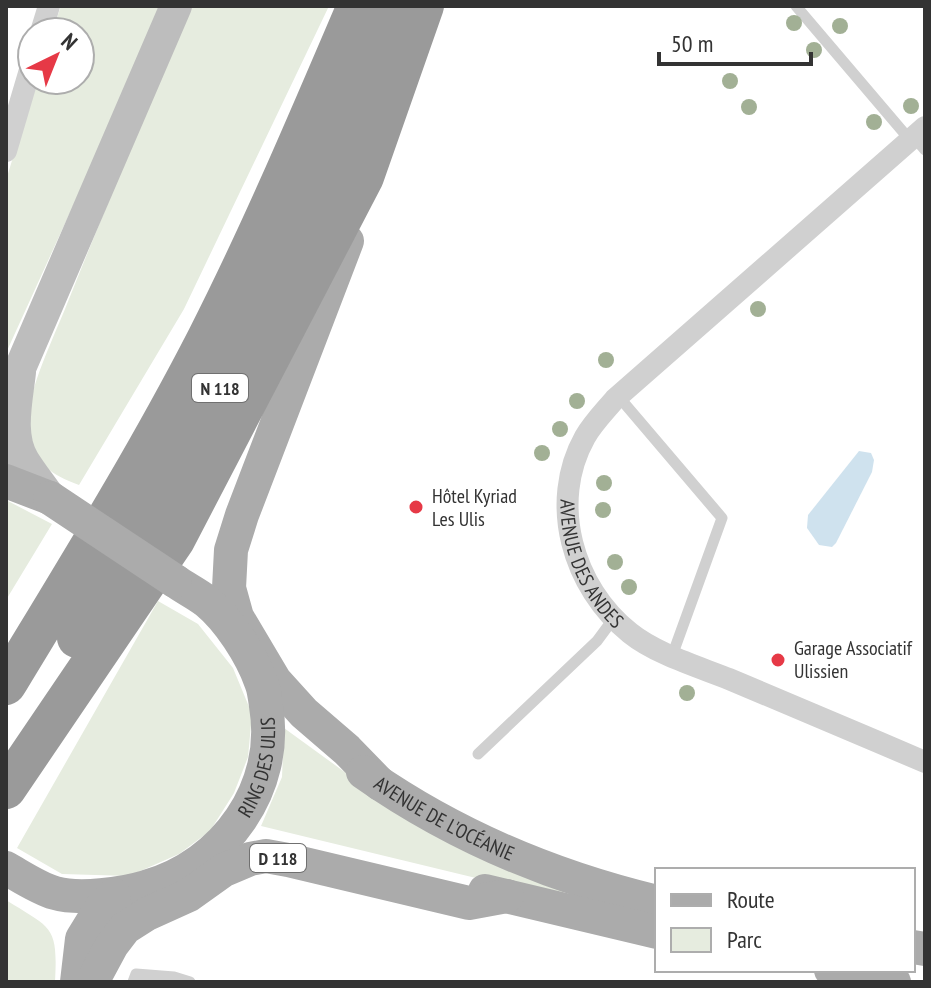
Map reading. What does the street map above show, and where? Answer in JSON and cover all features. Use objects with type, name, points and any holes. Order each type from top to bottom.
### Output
[{"type":"highway","name":"N 118","points":[[6,685],[72,579],[205,341],[245,261],[357,6]]},
{"type":"highway","name":"N 118","points":[[6,749],[102,598],[205,418],[277,276],[370,71],[394,6]]},
{"type":"highway","points":[[6,789],[175,540],[364,177],[424,6]]},
{"type":"main road","points":[[6,396],[176,6]]},
{"type":"main road","points":[[364,177],[345,246],[238,527],[231,550],[229,588],[237,617],[275,681],[304,713],[380,784]]},
{"type":"main road","points":[[21,366],[15,408],[16,444],[23,460],[50,498]]},
{"type":"main road","name":"RING DES ULIS","points":[[6,481],[50,498],[206,602],[243,647],[262,683],[269,721],[268,752],[261,781],[245,813],[211,854],[189,870],[165,882],[114,895],[57,894],[6,868]]},
{"type":"main road","name":"AVENUE DE L'OCÉANIE","points":[[262,683],[313,734],[380,784],[439,819],[569,877],[655,902]]},
{"type":"main road","name":"D 118","points":[[211,854],[254,845],[286,845],[655,932]]},
{"type":"main road","name":"D 118","points":[[92,982],[125,928],[189,895],[224,870],[250,859],[266,856],[288,860],[469,903],[507,896]]},
{"type":"main road","points":[[57,894],[67,935],[67,982]]},
{"type":"main road","points":[[77,982],[82,939],[101,908],[114,895]]},
{"type":"main road","points":[[842,972],[894,982]]},
{"type":"street","points":[[6,151],[22,96]]},
{"type":"street","name":"AVENUE DES ANDES","points":[[918,138],[619,397],[584,440],[572,473],[567,513],[572,545],[587,584],[632,635],[672,656],[925,762]]},
{"type":"lane","points":[[796,6],[918,138]]},
{"type":"lane","points":[[619,397],[722,518],[672,656]]},
{"type":"lane","points":[[478,754],[597,641],[614,618]]},
{"type":"lane","points":[[133,982],[136,974],[174,977],[190,982]]},
{"type":"green space","points":[[61,6],[164,6],[6,353],[6,180],[32,96],[96,96],[96,16],[58,16]]},
{"type":"green space","points":[[191,6],[329,6],[184,309],[79,485],[52,472],[39,460],[28,431],[30,402],[48,349]]},
{"type":"green space","points":[[6,500],[52,524],[6,600]]},
{"type":"green space","points":[[158,601],[198,624],[233,668],[252,714],[248,757],[234,793],[210,831],[179,854],[129,876],[62,874],[17,848]]},
{"type":"green space","points":[[284,728],[346,773],[564,890],[563,899],[261,826],[282,777]]},
{"type":"green space","points":[[6,900],[49,930],[55,949],[55,982],[6,982]]},
{"type":"water","points":[[859,451],[871,453],[874,460],[872,472],[836,543],[832,547],[819,545],[807,528],[808,515]]},
{"type":"place","name":"Hôtel Kyriad Les Ulis","points":[[416,507]]},
{"type":"place","name":"Garage Associatif Ulissien","points":[[778,660]]}]
